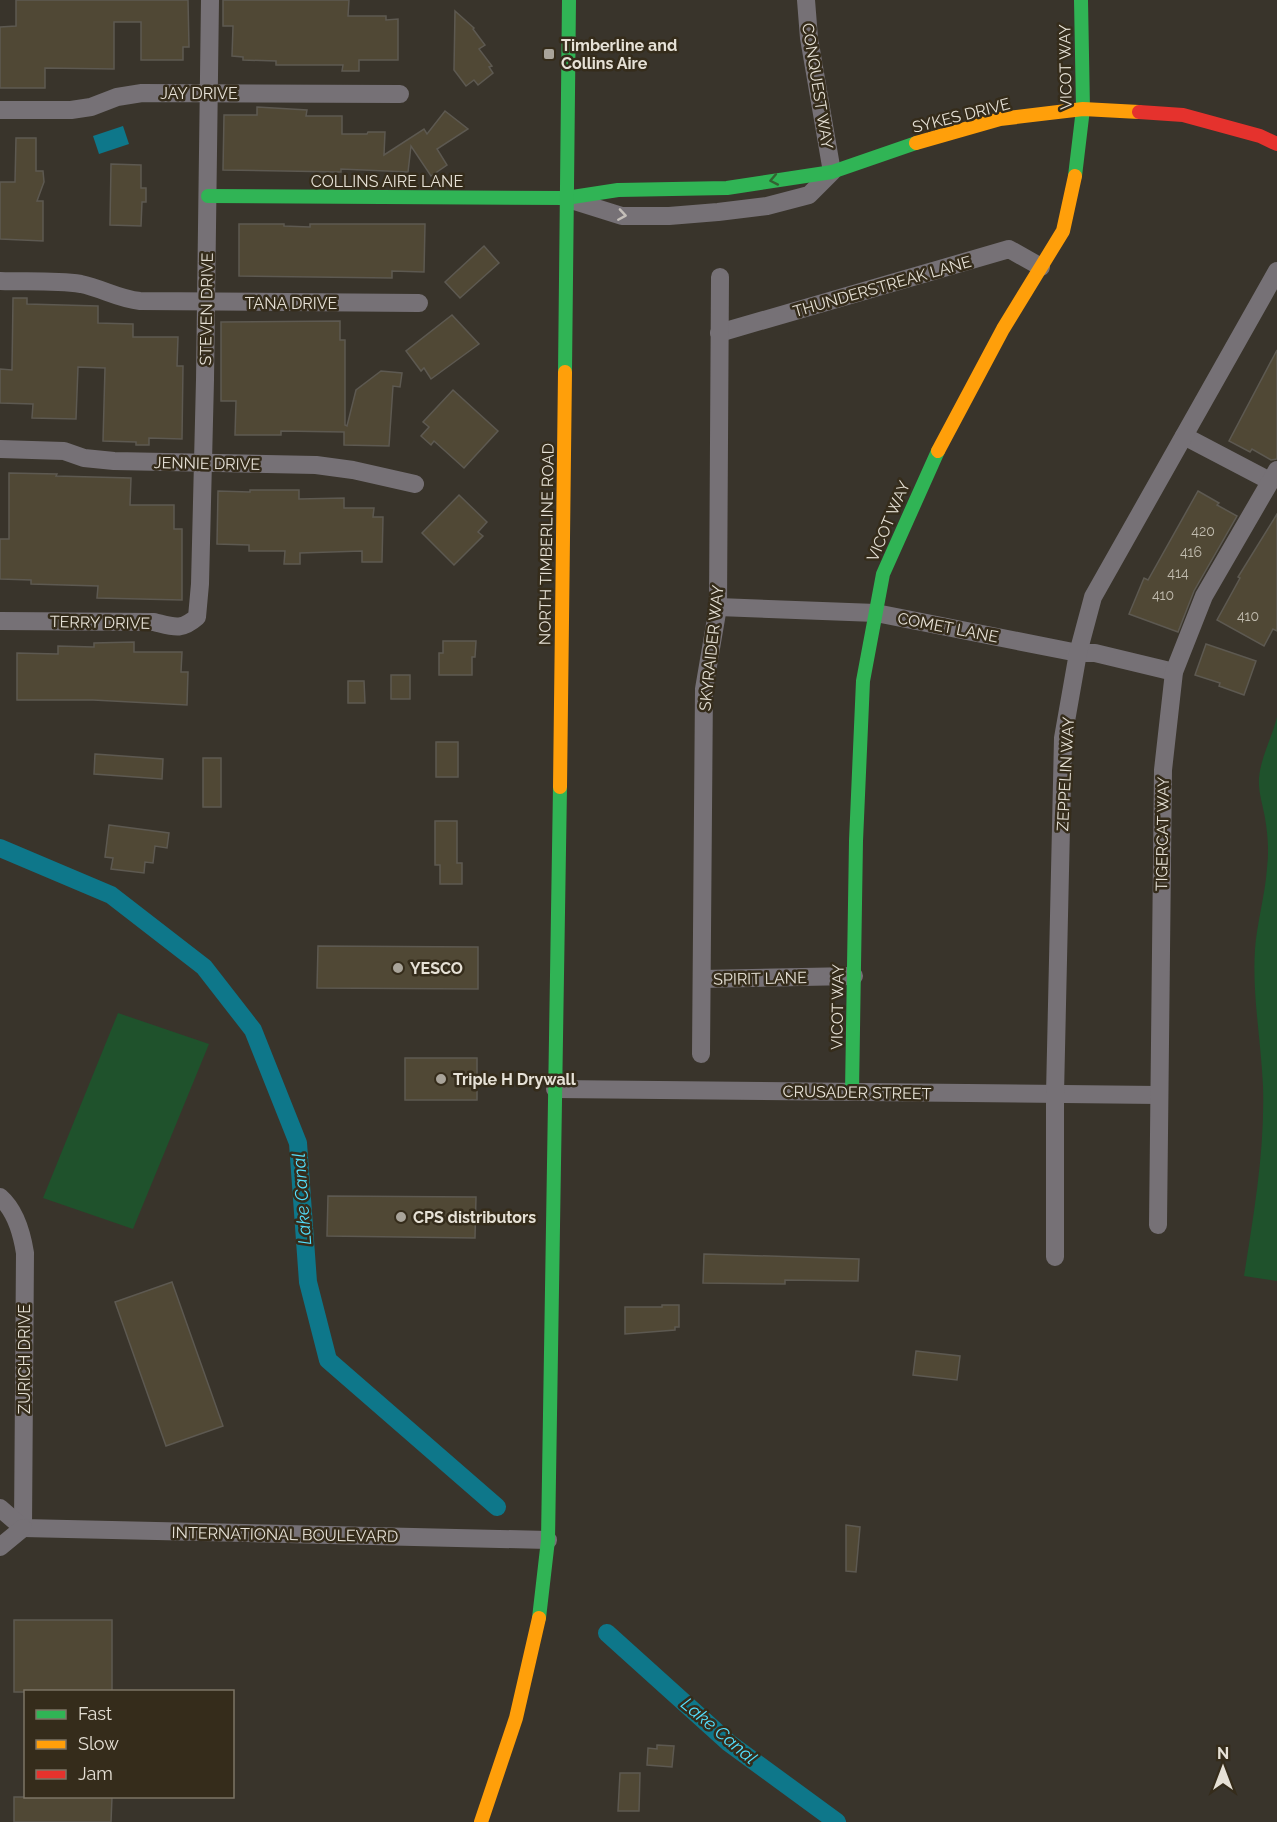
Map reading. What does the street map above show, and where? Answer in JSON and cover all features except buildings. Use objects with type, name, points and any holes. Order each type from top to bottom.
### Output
[{"type":"street","name":"STEVEN DRIVE","points":[[197,617],[203,463],[210,0]]},
{"type":"street","name":"NORTH TIMBERLINE ROAD","points":[[481,1822],[501,1773],[526,1684],[540,1618],[548,1540],[568,0]]},
{"type":"street","name":"CONQUEST WAY","points":[[806,0],[809,38],[832,172]]},
{"type":"street","name":"VICOT WAY","points":[[852,1092],[856,841],[863,681],[883,574],[929,468],[1003,329],[1063,231],[1074,182],[1083,109],[1081,0]]},
{"type":"street","name":"JAY DRIVE","points":[[0,110],[71,110],[91,107],[117,97],[142,93],[400,94]]},
{"type":"street","name":"SYKES DRIVE","points":[[566,198],[618,190],[727,188],[832,172],[897,148],[1000,119],[1083,109],[1183,115],[1260,136],[1277,144]]},
{"type":"street","points":[[566,198],[622,216],[669,216],[718,212],[767,206],[809,195],[832,172]]},
{"type":"street","name":"COLLINS AIRE LANE","points":[[208,196],[566,198]]},
{"type":"street","name":"THUNDERSTREAK LANE","points":[[719,333],[1009,249],[1041,267]]},
{"type":"street","name":"ZEPPELIN WAY","points":[[1055,1257],[1055,1094],[1063,738],[1078,653],[1093,597],[1277,271]]},
{"type":"street","name":"SKYRAIDER WAY","points":[[701,1054],[704,689],[718,607],[720,277]]},
{"type":"street","name":"TANA DRIVE","points":[[0,281],[64,282],[84,285],[124,299],[163,302],[419,303]]},
{"type":"street","points":[[1184,436],[1274,476]]},
{"type":"street","name":"JENNIE DRIVE","points":[[0,449],[64,451],[84,458],[114,461],[316,465],[353,470],[415,484]]},
{"type":"street","name":"TIGERCAT WAY","points":[[1158,1225],[1163,770],[1174,672],[1204,596],[1274,476]]},
{"type":"street","name":"COMET LANE","points":[[718,607],[876,613],[1078,653],[1095,653],[1174,672]]},
{"type":"street","name":"TERRY DRIVE","points":[[0,621],[154,622],[176,627],[187,625],[197,617]]},
{"type":"street","name":"SPIRIT LANE","points":[[702,979],[854,976]]},
{"type":"street","name":"CRUSADER STREET","points":[[555,1089],[1159,1095]]},
{"type":"street","name":"ZURICH DRIVE","points":[[0,1197],[5,1201],[22,1234],[25,1253],[23,1528]]},
{"type":"street","points":[[0,1508],[23,1528],[0,1547]]},
{"type":"street","name":"INTERNATIONAL BOULEVARD","points":[[23,1528],[548,1540]]},
{"type":"green space","points":[[1277,717],[1277,1281],[1244,1276],[1258,1181],[1263,1110],[1254,966],[1268,850],[1259,778]]},
{"type":"green space","points":[[118,1013],[209,1044],[133,1229],[43,1198]]},
{"type":"water","points":[[123,126],[129,144],[99,154],[93,136]]},
{"type":"waterway","name":"Lake Canal","points":[[0,848],[111,895],[204,967],[253,1030],[298,1143],[308,1282],[328,1360],[497,1507]]},
{"type":"waterway","name":"Lake Canal","points":[[607,1633],[729,1743],[837,1822]]},
{"type":"traffic: fast","points":[[565,372],[569,0]]},
{"type":"traffic: fast","points":[[1075,176],[1083,109],[1081,0]]},
{"type":"traffic: fast","points":[[208,196],[566,198],[618,190],[727,188],[832,172],[916,143]]},
{"type":"traffic: fast","points":[[852,1092],[856,841],[863,681],[883,574],[938,451]]},
{"type":"traffic: fast","points":[[539,1618],[548,1540],[560,787]]},
{"type":"traffic: slow","points":[[916,143],[1000,119],[1083,109],[1139,112]]},
{"type":"traffic: slow","points":[[938,451],[1003,329],[1063,231],[1075,176]]},
{"type":"traffic: slow","points":[[560,787],[565,372]]},
{"type":"traffic: slow","points":[[481,1822],[516,1718],[539,1618]]},
{"type":"traffic: jam","points":[[1139,112],[1183,115],[1260,136],[1277,144]]},
{"type":"place","name":"Timberline and Collins Aire","points":[[549,54]]},
{"type":"place","name":"YESCO","points":[[398,968]]},
{"type":"place","name":"Triple H Drywall","points":[[441,1079]]},
{"type":"place","name":"CPS distributors","points":[[401,1217]]}]
